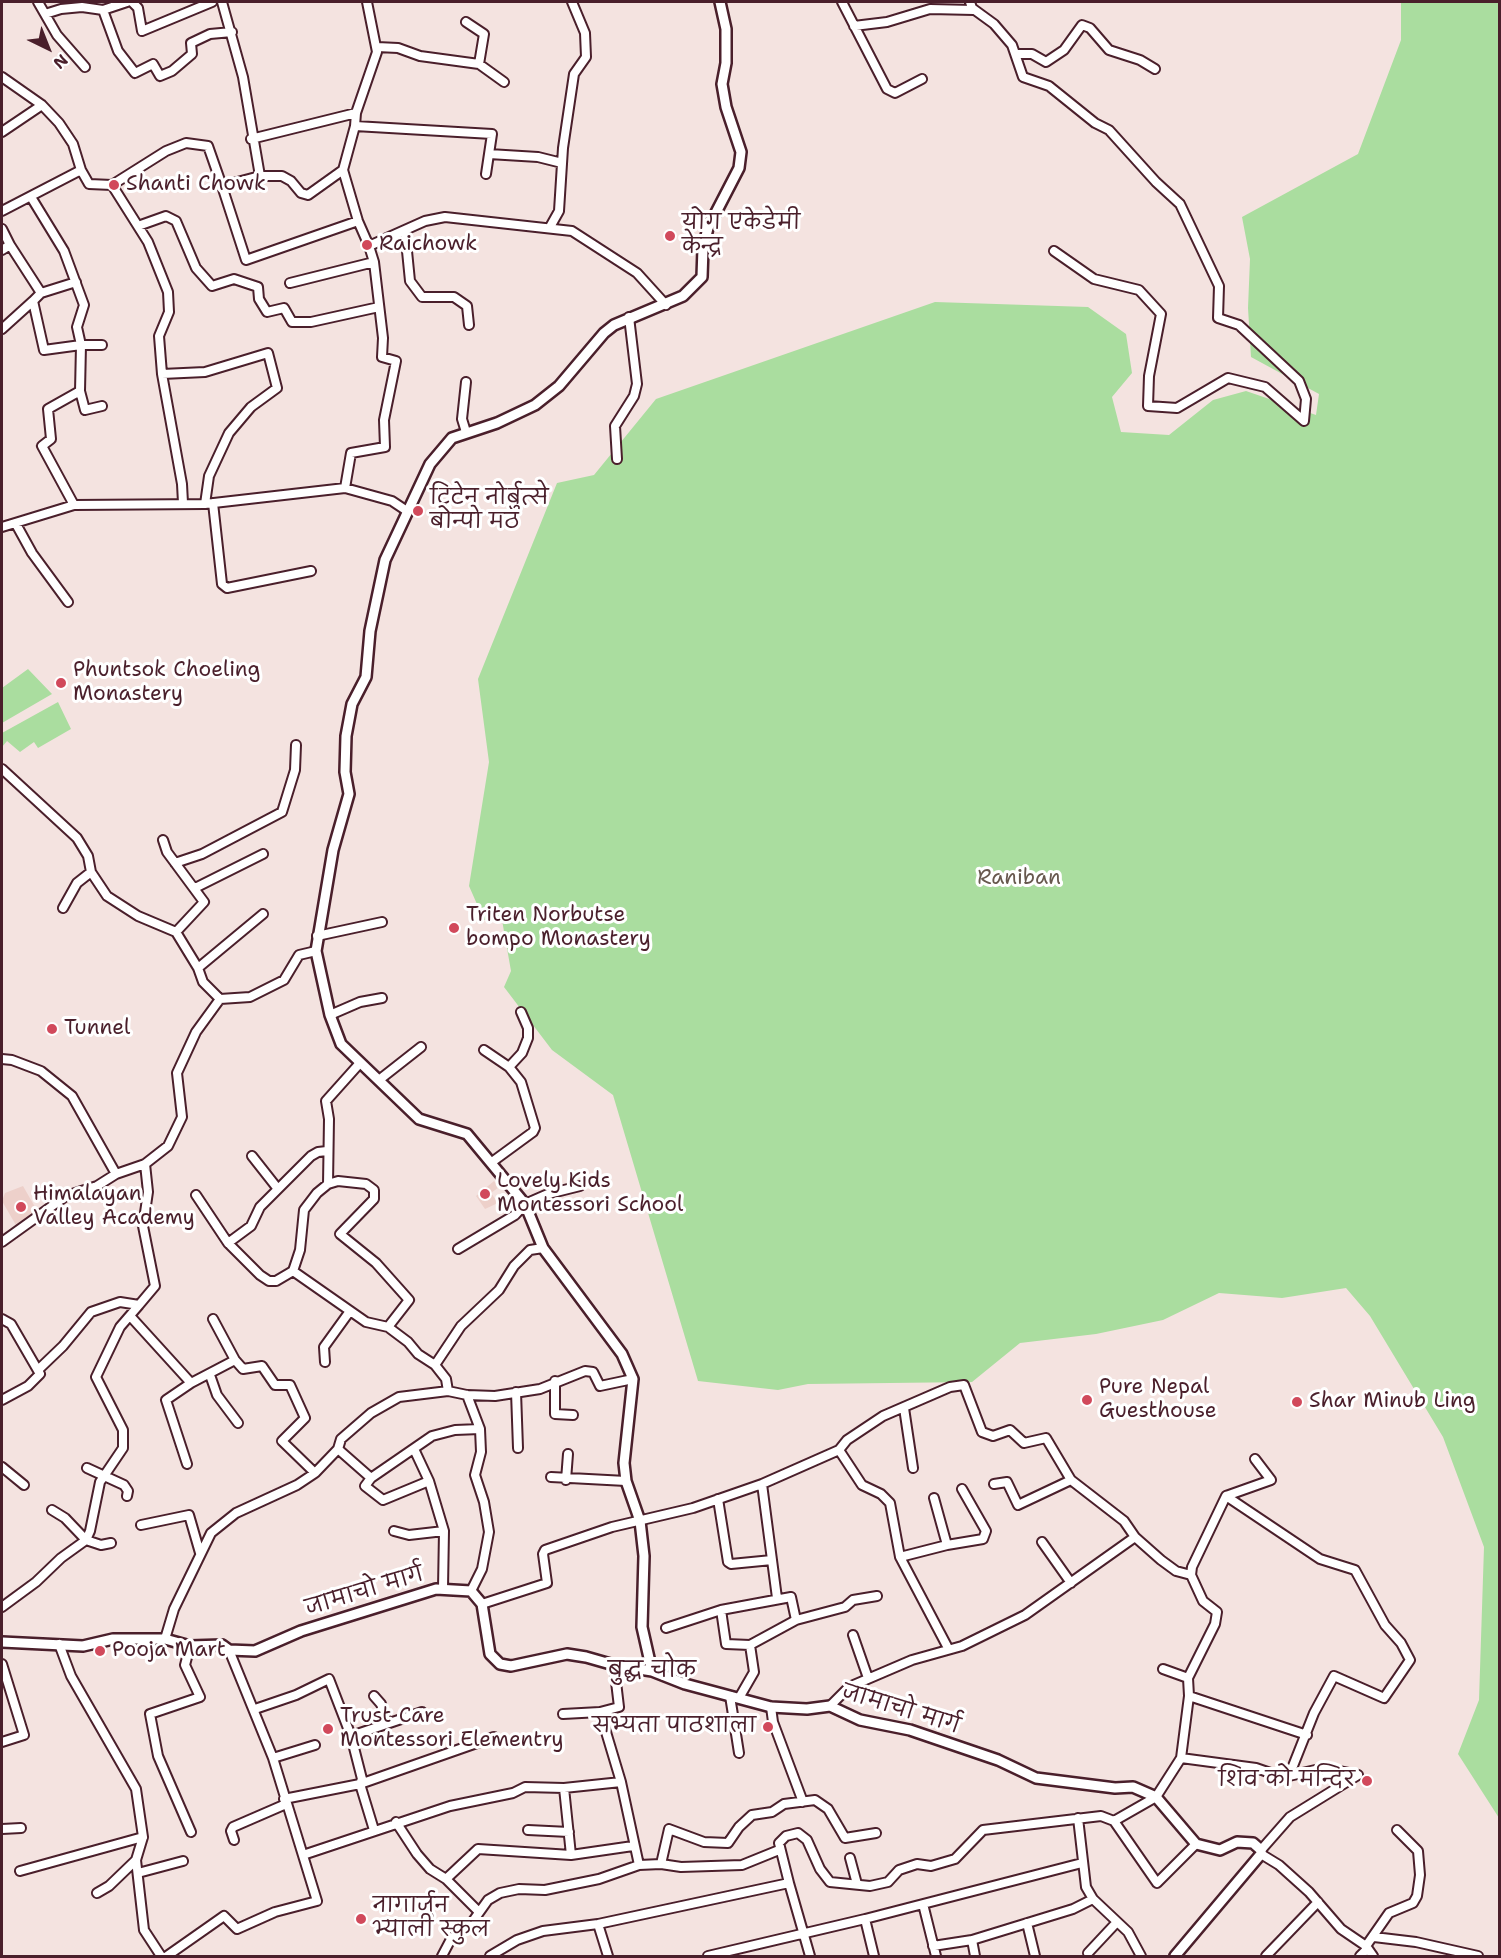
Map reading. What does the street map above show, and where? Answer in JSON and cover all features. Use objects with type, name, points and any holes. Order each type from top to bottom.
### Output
[{"type":"street","points":[[38,2],[57,35],[85,67]]},
{"type":"street","points":[[45,14],[82,7],[103,10],[127,2]]},
{"type":"street","points":[[132,2],[138,8],[142,31],[212,2]]},
{"type":"street","points":[[222,2],[243,77],[251,140],[260,176]]},
{"type":"street","points":[[345,488],[351,453],[385,447],[384,420],[396,361],[382,357],[383,338],[374,262],[343,170],[355,126],[356,113],[377,47],[367,2]]},
{"type":"street","points":[[550,227],[559,211],[562,163],[574,74],[586,57],[585,33],[572,2]]},
{"type":"street","points":[[652,1671],[642,1627],[644,1556],[640,1521],[626,1481],[624,1463],[633,1379],[622,1354],[594,1313],[543,1248],[525,1204],[467,1134],[419,1119],[341,1044],[330,1015],[316,951],[333,850],[349,794],[345,760],[352,704],[366,677],[370,630],[385,560],[436,455],[452,438],[497,423],[535,405],[560,387],[604,333],[629,317],[666,305],[693,289],[702,277],[708,228],[739,168],[741,152],[728,117],[722,84],[726,63],[726,29],[720,2]]},
{"type":"street","points":[[842,2],[887,89],[895,93],[922,79]]},
{"type":"street","points":[[970,2],[974,10],[994,24],[1017,54],[1023,77],[1049,86],[1095,123],[1109,130],[1156,182],[1180,204],[1219,286],[1218,318],[1239,325],[1299,381],[1306,399],[1304,421],[1265,387],[1228,378],[1177,408],[1148,406],[1149,376],[1161,314],[1139,290],[1094,279],[1054,250]]},
{"type":"street","points":[[854,26],[887,22],[930,9],[974,10]]},
{"type":"street","points":[[103,10],[118,51],[135,73],[153,64],[160,76],[172,71],[192,54],[191,43],[210,34],[232,32]]},
{"type":"street","points":[[466,22],[484,34],[479,64]]},
{"type":"street","points":[[1017,54],[1032,54],[1046,62],[1064,50],[1082,26],[1090,28],[1109,50],[1140,60],[1155,69]]},
{"type":"street","points":[[377,47],[398,48],[420,56],[479,64],[504,82]]},
{"type":"street","points":[[2,77],[42,105],[59,123],[73,144],[81,170],[89,184],[112,185],[166,151],[186,143],[208,146],[246,260],[358,220]]},
{"type":"street","points":[[2,132],[42,105]]},
{"type":"street","points":[[251,140],[356,113]]},
{"type":"street","points":[[355,126],[492,134],[486,174]]},
{"type":"street","points":[[489,154],[538,157],[562,163]]},
{"type":"street","points":[[2,211],[81,170]]},
{"type":"street","points":[[222,186],[260,176],[282,176],[291,181],[301,193],[308,195],[343,170]]},
{"type":"street","points":[[112,185],[148,242],[168,292],[169,312],[159,336],[162,375],[182,484],[183,503]]},
{"type":"street","points":[[32,197],[64,251],[84,305],[77,327],[81,345],[80,391],[85,410],[102,406]]},
{"type":"street","points":[[138,226],[166,216],[176,221],[196,268],[212,286],[234,279],[258,286],[260,299],[267,312],[284,308],[292,322],[311,322],[379,307]]},
{"type":"street","points":[[369,246],[425,221],[445,217],[572,231],[637,273],[666,305]]},
{"type":"street","points":[[2,229],[41,293]]},
{"type":"street","points":[[405,231],[410,281],[422,297],[454,297],[467,306],[469,325]]},
{"type":"street","points":[[2,250],[10,245]]},
{"type":"street","points":[[290,283],[374,262]]},
{"type":"street","points":[[2,328],[41,293],[76,282]]},
{"type":"street","points":[[33,301],[44,350],[81,345],[102,345]]},
{"type":"street","points":[[617,459],[615,426],[634,396],[637,384],[629,317]]},
{"type":"street","points":[[162,375],[205,372],[268,353],[277,387],[251,407],[228,433],[209,476],[209,504],[222,584],[226,588],[310,571]]},
{"type":"street","points":[[466,382],[462,419],[466,432]]},
{"type":"street","points":[[74,505],[42,446],[51,440],[48,409],[80,391]]},
{"type":"street","points":[[2,527],[74,505],[209,504],[345,488],[392,501],[407,511]]},
{"type":"street","points":[[16,524],[32,553],[68,602]]},
{"type":"street","points":[[175,863],[202,854],[282,812],[295,770],[296,745]]},
{"type":"street","points":[[2,769],[77,838],[87,856],[91,872],[107,896],[138,916],[176,932],[198,968],[203,982],[220,999],[250,997],[284,980],[299,955],[316,951]]},
{"type":"street","points":[[163,840],[175,863],[204,902],[176,932]]},
{"type":"street","points":[[195,888],[263,854]]},
{"type":"street","points":[[63,909],[77,883],[91,872]]},
{"type":"street","points":[[198,968],[263,914]]},
{"type":"street","points":[[317,936],[382,922]]},
{"type":"street","points":[[330,1015],[360,1002],[382,998]]},
{"type":"street","points":[[2,1242],[66,1196],[97,1186],[116,1174],[145,1164],[168,1146],[182,1118],[177,1073],[196,1032],[220,999]]},
{"type":"street","points":[[509,1067],[522,1053],[528,1038],[528,1028],[520,1012]]},
{"type":"street","points":[[379,1080],[421,1047]]},
{"type":"street","points":[[484,1050],[509,1067],[523,1088],[534,1128],[533,1132],[492,1162]]},
{"type":"street","points":[[2,1059],[12,1060],[41,1071],[72,1096],[116,1174]]},
{"type":"street","points":[[328,1184],[327,1151],[330,1119],[326,1101],[360,1063]]},
{"type":"street","points":[[228,1243],[251,1226],[260,1207],[311,1156],[327,1151]]},
{"type":"street","points":[[252,1156],[278,1189]]},
{"type":"street","points":[[2,1607],[20,1595],[86,1540],[104,1475],[123,1448],[123,1430],[96,1377],[120,1327],[132,1317],[155,1286],[143,1226],[148,1192],[145,1164]]},
{"type":"street","points":[[195,1195],[228,1243],[260,1275],[269,1281],[276,1281],[293,1270],[300,1250],[304,1210],[328,1184],[349,1181],[366,1184],[374,1190],[374,1199],[340,1234],[376,1263],[409,1300],[388,1327]]},
{"type":"street","points":[[458,1249],[515,1215],[525,1204],[548,1194],[580,1186]]},
{"type":"street","points":[[435,1365],[461,1326],[499,1290],[514,1266],[530,1250],[543,1248]]},
{"type":"street","points":[[293,1270],[318,1291],[366,1322],[388,1327],[418,1354],[435,1365],[446,1379],[448,1390]]},
{"type":"street","points":[[39,1369],[63,1346],[91,1312],[120,1302],[139,1305]]},
{"type":"street","points":[[325,1362],[324,1347],[350,1311]]},
{"type":"street","points":[[132,1317],[191,1383]]},
{"type":"street","points":[[2,1319],[11,1324],[39,1369],[38,1379],[2,1400]]},
{"type":"street","points":[[213,1319],[235,1360],[244,1370],[263,1366],[275,1385],[290,1385],[305,1418],[282,1441],[315,1473]]},
{"type":"street","points":[[187,1464],[166,1400],[191,1383],[235,1360]]},
{"type":"street","points":[[165,1639],[174,1609],[211,1533],[236,1513],[297,1485],[315,1473],[338,1449],[341,1439],[371,1413],[399,1397],[448,1390],[467,1395],[495,1396],[540,1389],[555,1381],[585,1371],[593,1372],[600,1386],[633,1379]]},
{"type":"street","points":[[210,1375],[217,1395],[238,1423]]},
{"type":"street","points":[[555,1381],[555,1414],[573,1415]]},
{"type":"street","points":[[482,1604],[547,1583],[543,1554],[545,1551],[612,1527],[718,1499],[762,1484],[839,1450],[848,1440],[883,1416],[950,1388],[964,1385],[982,1432],[993,1436],[1010,1430],[1024,1443],[1046,1438],[1071,1480],[1124,1521],[1135,1537],[1176,1571],[1191,1575]]},
{"type":"street","points":[[516,1392],[518,1449]]},
{"type":"street","points":[[467,1395],[480,1429],[481,1452],[475,1475],[484,1502],[489,1532],[482,1569],[471,1590]]},
{"type":"street","points":[[904,1408],[913,1468]]},
{"type":"street","points":[[429,1482],[383,1500],[364,1486],[371,1478],[432,1436],[455,1430],[480,1429]]},
{"type":"street","points":[[338,1449],[371,1478]]},
{"type":"street","points":[[414,1449],[429,1482],[444,1531],[443,1588]]},
{"type":"street","points":[[839,1450],[862,1485],[881,1494],[890,1503],[900,1557],[948,1648]]},
{"type":"street","points":[[566,1480],[568,1454]]},
{"type":"street","points":[[1114,1821],[1156,1797],[1181,1758],[1189,1696],[1188,1678],[1215,1624],[1217,1612],[1203,1601],[1191,1575],[1226,1496],[1271,1480],[1255,1459]]},
{"type":"street","points":[[2,1467],[24,1485]]},
{"type":"street","points":[[87,1468],[127,1487],[126,1496]]},
{"type":"street","points":[[551,1477],[566,1480],[626,1481]]},
{"type":"street","points":[[994,1484],[1007,1482],[1018,1505],[1071,1480]]},
{"type":"street","points":[[762,1484],[777,1598]]},
{"type":"street","points":[[900,1557],[982,1539],[986,1531],[962,1489]]},
{"type":"street","points":[[1226,1496],[1320,1559],[1355,1570],[1385,1625],[1401,1643],[1410,1660],[1384,1698],[1334,1676],[1314,1713],[1289,1776]]},
{"type":"street","points":[[934,1498],[947,1545]]},
{"type":"street","points":[[718,1499],[728,1562],[731,1564],[772,1560]]},
{"type":"street","points":[[52,1510],[64,1518],[86,1540],[101,1545],[111,1544]]},
{"type":"street","points":[[141,1525],[189,1515],[200,1553]]},
{"type":"street","points":[[394,1531],[409,1535],[444,1531]]},
{"type":"street","points":[[830,1706],[849,1687],[868,1678],[948,1648],[962,1646],[1025,1616],[1135,1537]]},
{"type":"street","points":[[1042,1542],[1071,1583]]},
{"type":"street","name":"जामाचो मार्ग","points":[[2,1642],[83,1646],[113,1639],[165,1639],[190,1646],[222,1645],[229,1650],[255,1651],[338,1618],[443,1588],[471,1590],[482,1604],[490,1654],[500,1664],[511,1666],[567,1654],[652,1671],[684,1684],[771,1707],[807,1709],[830,1706],[860,1720],[910,1730],[998,1760],[1036,1778],[1114,1788],[1133,1787],[1156,1797]]},
{"type":"street","points":[[721,1610],[726,1644],[750,1645],[796,1620],[844,1607],[853,1600],[877,1596]]},
{"type":"street","points":[[666,1628],[721,1610],[777,1598],[792,1598],[796,1620]]},
{"type":"street","points":[[853,1635],[868,1678]]},
{"type":"street","points":[[59,1644],[71,1676],[136,1789],[143,1837],[136,1860],[144,1930],[161,1956]]},
{"type":"street","points":[[739,1753],[735,1697],[754,1672],[750,1645]]},
{"type":"street","points":[[190,1646],[185,1665],[200,1696],[150,1714],[158,1756],[191,1832]]},
{"type":"street","points":[[168,1956],[224,1916],[237,1929],[275,1912],[315,1903],[318,1898],[285,1802],[273,1758],[255,1709],[229,1650]]},
{"type":"street","points":[[2,1664],[24,1735],[2,1742]]},
{"type":"street","points":[[563,1714],[600,1712],[619,1707],[614,1665]]},
{"type":"street","points":[[1163,1669],[1188,1678]]},
{"type":"street","points":[[255,1709],[296,1695],[329,1679],[351,1736],[362,1779],[360,1784],[374,1830]]},
{"type":"street","points":[[375,1696],[381,1704],[387,1723]]},
{"type":"street","points":[[1189,1696],[1307,1735]]},
{"type":"street","points":[[771,1707],[773,1722],[803,1802]]},
{"type":"street","points":[[351,1736],[422,1712]]},
{"type":"street","points":[[600,1712],[621,1782],[633,1846],[639,1865]]},
{"type":"street","points":[[234,1840],[232,1827],[285,1802],[360,1784],[494,1737]]},
{"type":"street","points":[[273,1758],[315,1745]]},
{"type":"street","points":[[1175,1956],[1290,1816],[1358,1775],[1324,1768],[1285,1778],[1256,1768],[1181,1758]]},
{"type":"street","points":[[303,1855],[396,1822],[450,1806],[513,1793],[525,1787],[564,1788],[621,1782]]},
{"type":"street","points":[[564,1788],[571,1855]]},
{"type":"street","points":[[1156,1797],[1196,1844],[1220,1850],[1237,1842],[1249,1841],[1318,1902],[1341,1929],[1373,1956]]},
{"type":"street","points":[[662,1863],[669,1829],[704,1842],[728,1843],[739,1827],[752,1815],[772,1812],[784,1804],[815,1800],[824,1805],[846,1838],[876,1833]]},
{"type":"street","points":[[810,1956],[779,1850],[779,1843],[786,1836],[798,1833],[807,1840],[820,1869],[830,1882],[870,1886],[888,1882],[899,1870],[917,1864],[931,1866],[955,1859],[983,1830],[1101,1816],[1114,1821],[1157,1883],[1196,1844]]},
{"type":"street","points":[[1078,1818],[1086,1887],[1093,1899],[1130,1935],[1135,1950],[1141,1956]]},
{"type":"street","points":[[396,1822],[407,1841],[430,1869],[446,1879],[479,1912]]},
{"type":"street","points":[[2,1829],[21,1828]]},
{"type":"street","points":[[528,1830],[569,1832]]},
{"type":"street","points":[[1360,1956],[1389,1912],[1413,1904],[1417,1896],[1420,1875],[1418,1851],[1397,1830]]},
{"type":"street","points":[[20,1871],[143,1837]]},
{"type":"street","points":[[446,1879],[478,1849],[571,1855],[633,1846]]},
{"type":"street","points":[[442,1956],[451,1939],[473,1921],[488,1900],[500,1893],[519,1889],[545,1890],[599,1879],[639,1865],[662,1863],[681,1867],[742,1865],[779,1850]]},
{"type":"street","points":[[850,1858],[857,1884]]},
{"type":"street","points":[[97,1893],[109,1886],[136,1860]]},
{"type":"street","points":[[138,1873],[183,1861]]},
{"type":"street","points":[[708,1956],[865,1919],[1082,1863]]},
{"type":"street","points":[[490,1956],[517,1940],[543,1931],[598,1924],[789,1883]]},
{"type":"street","points":[[933,1946],[972,1940],[1073,1909],[1093,1899]]},
{"type":"street","points":[[1266,1956],[1318,1902]]},
{"type":"street","points":[[923,1904],[936,1956]]},
{"type":"street","points":[[865,1919],[874,1956]]},
{"type":"street","points":[[1088,1953],[1117,1922]]},
{"type":"street","points":[[1027,1923],[1035,1956]]},
{"type":"street","points":[[598,1924],[608,1956]]},
{"type":"street","points":[[1374,1937],[1416,1942],[1478,1956]]},
{"type":"street","points":[[972,1940],[975,1956]]},
{"type":"street","points":[[747,1948],[750,1956]]},
{"type":"shaded area","name":"Lovely Kids Montessori School","points":[[494,1181],[499,1187],[491,1193],[498,1203],[485,1209],[476,1196]]},
{"type":"shaded area","name":"Himalayan Valley Academy","points":[[23,1186],[39,1214],[17,1227],[2,1201],[5,1193]]},
{"type":"green space","name":"Raniban","points":[[1401,2],[1499,2],[1499,1818],[1458,1754],[1479,1700],[1484,1547],[1443,1437],[1370,1316],[1346,1288],[1282,1298],[1219,1293],[1163,1320],[1096,1334],[1020,1343],[972,1382],[808,1384],[778,1390],[698,1381],[613,1095],[552,1050],[504,987],[511,971],[502,920],[484,920],[469,886],[489,762],[478,679],[557,483],[594,475],[656,399],[935,302],[1088,307],[1126,334],[1132,373],[1112,397],[1121,432],[1169,435],[1213,400],[1246,391],[1316,415],[1319,394],[1251,357],[1248,308],[1250,259],[1242,217],[1358,154],[1401,40]]},
{"type":"green space","points":[[28,669],[52,694],[2,723],[2,688]]},
{"type":"green space","points":[[58,702],[71,729],[38,748],[34,742],[20,752],[7,741],[2,747],[2,733]]},
{"type":"place","name":"Shanti Chowk","points":[[114,185]]},
{"type":"place","name":"योग एकेडेमी केन्द्र","points":[[670,236]]},
{"type":"place","name":"Raichowk","points":[[367,245]]},
{"type":"place","name":"ट्रिटेन नोर्बुत्से बोन्पो मठ","points":[[418,511]]},
{"type":"place","name":"Phuntsok Choeling Monastery","points":[[61,683]]},
{"type":"place","name":"Triten Norbutse bompo Monastery","points":[[454,928]]},
{"type":"place","name":"Tunnel","points":[[52,1029]]},
{"type":"place","name":"Lovely Kids Montessori School","points":[[485,1194]]},
{"type":"place","name":"Himalayan Valley Academy","points":[[21,1207]]},
{"type":"place","name":"Pure Nepal Guesthouse","points":[[1087,1400]]},
{"type":"place","name":"Shar Minub Ling","points":[[1297,1402]]},
{"type":"place","name":"Pooja Mart","points":[[100,1651]]},
{"type":"place","name":"सभ्यता पाठशाला","points":[[768,1727]]},
{"type":"place","name":"Trust Care Montessori Elementry","points":[[328,1729]]},
{"type":"place","name":"शिव को मन्दिर","points":[[1367,1781]]},
{"type":"place","name":"नागार्जुन भ्याली स्कुल","points":[[361,1919]]},
{"type":"district","name":"बुद्ध चोक","points":[[652,1671]]}]
